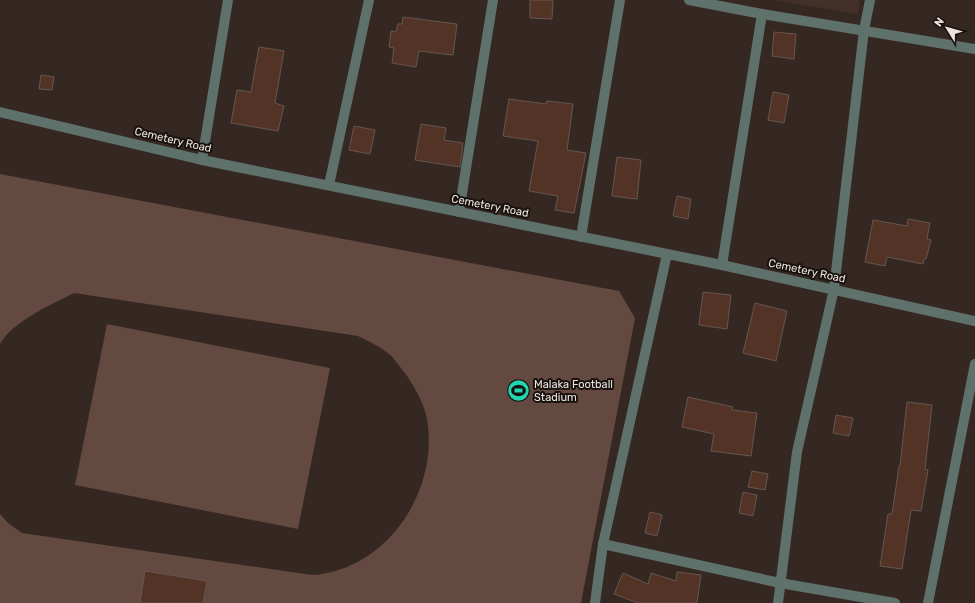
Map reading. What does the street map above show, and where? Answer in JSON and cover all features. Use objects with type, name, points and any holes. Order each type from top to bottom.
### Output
[{"type":"street","points":[[202,160],[228,0]]},
{"type":"street","points":[[329,185],[369,0]]},
{"type":"street","points":[[459,212],[493,0]]},
{"type":"street","points":[[581,237],[620,0]]},
{"type":"street","points":[[689,0],[762,14],[975,49]]},
{"type":"street","points":[[778,603],[797,452],[834,289],[864,30],[870,0]]},
{"type":"street","points":[[722,265],[762,14]]},
{"type":"street","name":"Cemetery Road","points":[[0,112],[202,160],[722,265],[975,321]]},
{"type":"street","points":[[594,603],[603,544],[667,254]]},
{"type":"street","points":[[928,603],[975,364]]},
{"type":"street","points":[[603,544],[780,583],[895,603]]},
{"type":"shaded area","points":[[774,0],[860,0],[858,14]]},
{"type":"shaded area","name":"Malaka Football Stadium","points":[[0,174],[619,291],[635,318],[581,603],[0,603],[0,514],[8,523],[22,533],[310,575],[319,575],[347,567],[370,555],[389,538],[405,518],[418,495],[426,470],[429,445],[426,413],[408,378],[389,354],[358,336],[74,293],[33,314],[14,328],[0,344]]},
{"type":"shaded area","points":[[107,324],[330,368],[298,529],[75,485]]},
{"type":"building","points":[[530,0],[553,0],[552,19],[530,18]]},
{"type":"building","points":[[403,17],[457,24],[453,55],[419,51],[416,67],[392,63],[394,48],[389,47],[391,31],[396,32],[398,24],[402,24]]},
{"type":"building","points":[[774,32],[796,34],[794,59],[772,56]]},
{"type":"building","points":[[259,47],[284,51],[275,103],[284,106],[278,131],[231,123],[237,90],[251,92]]},
{"type":"building","points":[[41,75],[54,77],[52,90],[39,89]]},
{"type":"building","points":[[773,92],[789,95],[784,123],[768,120]]},
{"type":"building","points":[[509,99],[546,104],[547,101],[573,104],[567,150],[586,153],[574,213],[555,210],[558,196],[529,191],[538,141],[503,136]]},
{"type":"building","points":[[421,124],[446,128],[444,140],[463,143],[460,167],[415,160]]},
{"type":"building","points":[[354,126],[375,130],[370,154],[349,150]]},
{"type":"building","points":[[617,157],[641,160],[637,199],[612,196]]},
{"type":"building","points":[[677,196],[691,199],[688,219],[673,216]]},
{"type":"building","points":[[908,219],[930,223],[927,239],[931,240],[926,259],[924,259],[923,264],[887,257],[885,266],[865,262],[873,220],[907,226]]},
{"type":"building","points":[[703,292],[731,295],[727,329],[699,325]]},
{"type":"building","points":[[755,303],[787,311],[776,361],[743,353]]},
{"type":"building","points":[[688,397],[733,407],[732,410],[757,413],[751,456],[711,451],[714,434],[682,427]]},
{"type":"building","points":[[907,402],[932,405],[925,469],[928,470],[921,511],[911,510],[902,569],[880,566],[888,514],[892,514],[900,466]]},
{"type":"building","points":[[836,415],[853,418],[849,436],[833,433]]},
{"type":"building","points":[[752,471],[768,474],[765,490],[748,487]]},
{"type":"building","points":[[743,492],[757,495],[753,516],[739,513]]},
{"type":"building","points":[[650,512],[662,515],[657,536],[645,533]]},
{"type":"building","points":[[145,571],[207,581],[203,603],[140,603]]},
{"type":"building","points":[[677,572],[701,575],[697,603],[638,603],[614,594],[623,573],[648,584],[651,573],[676,581]]},
{"type":"place","name":"Malaka Football Stadium","points":[[518,390]]}]
